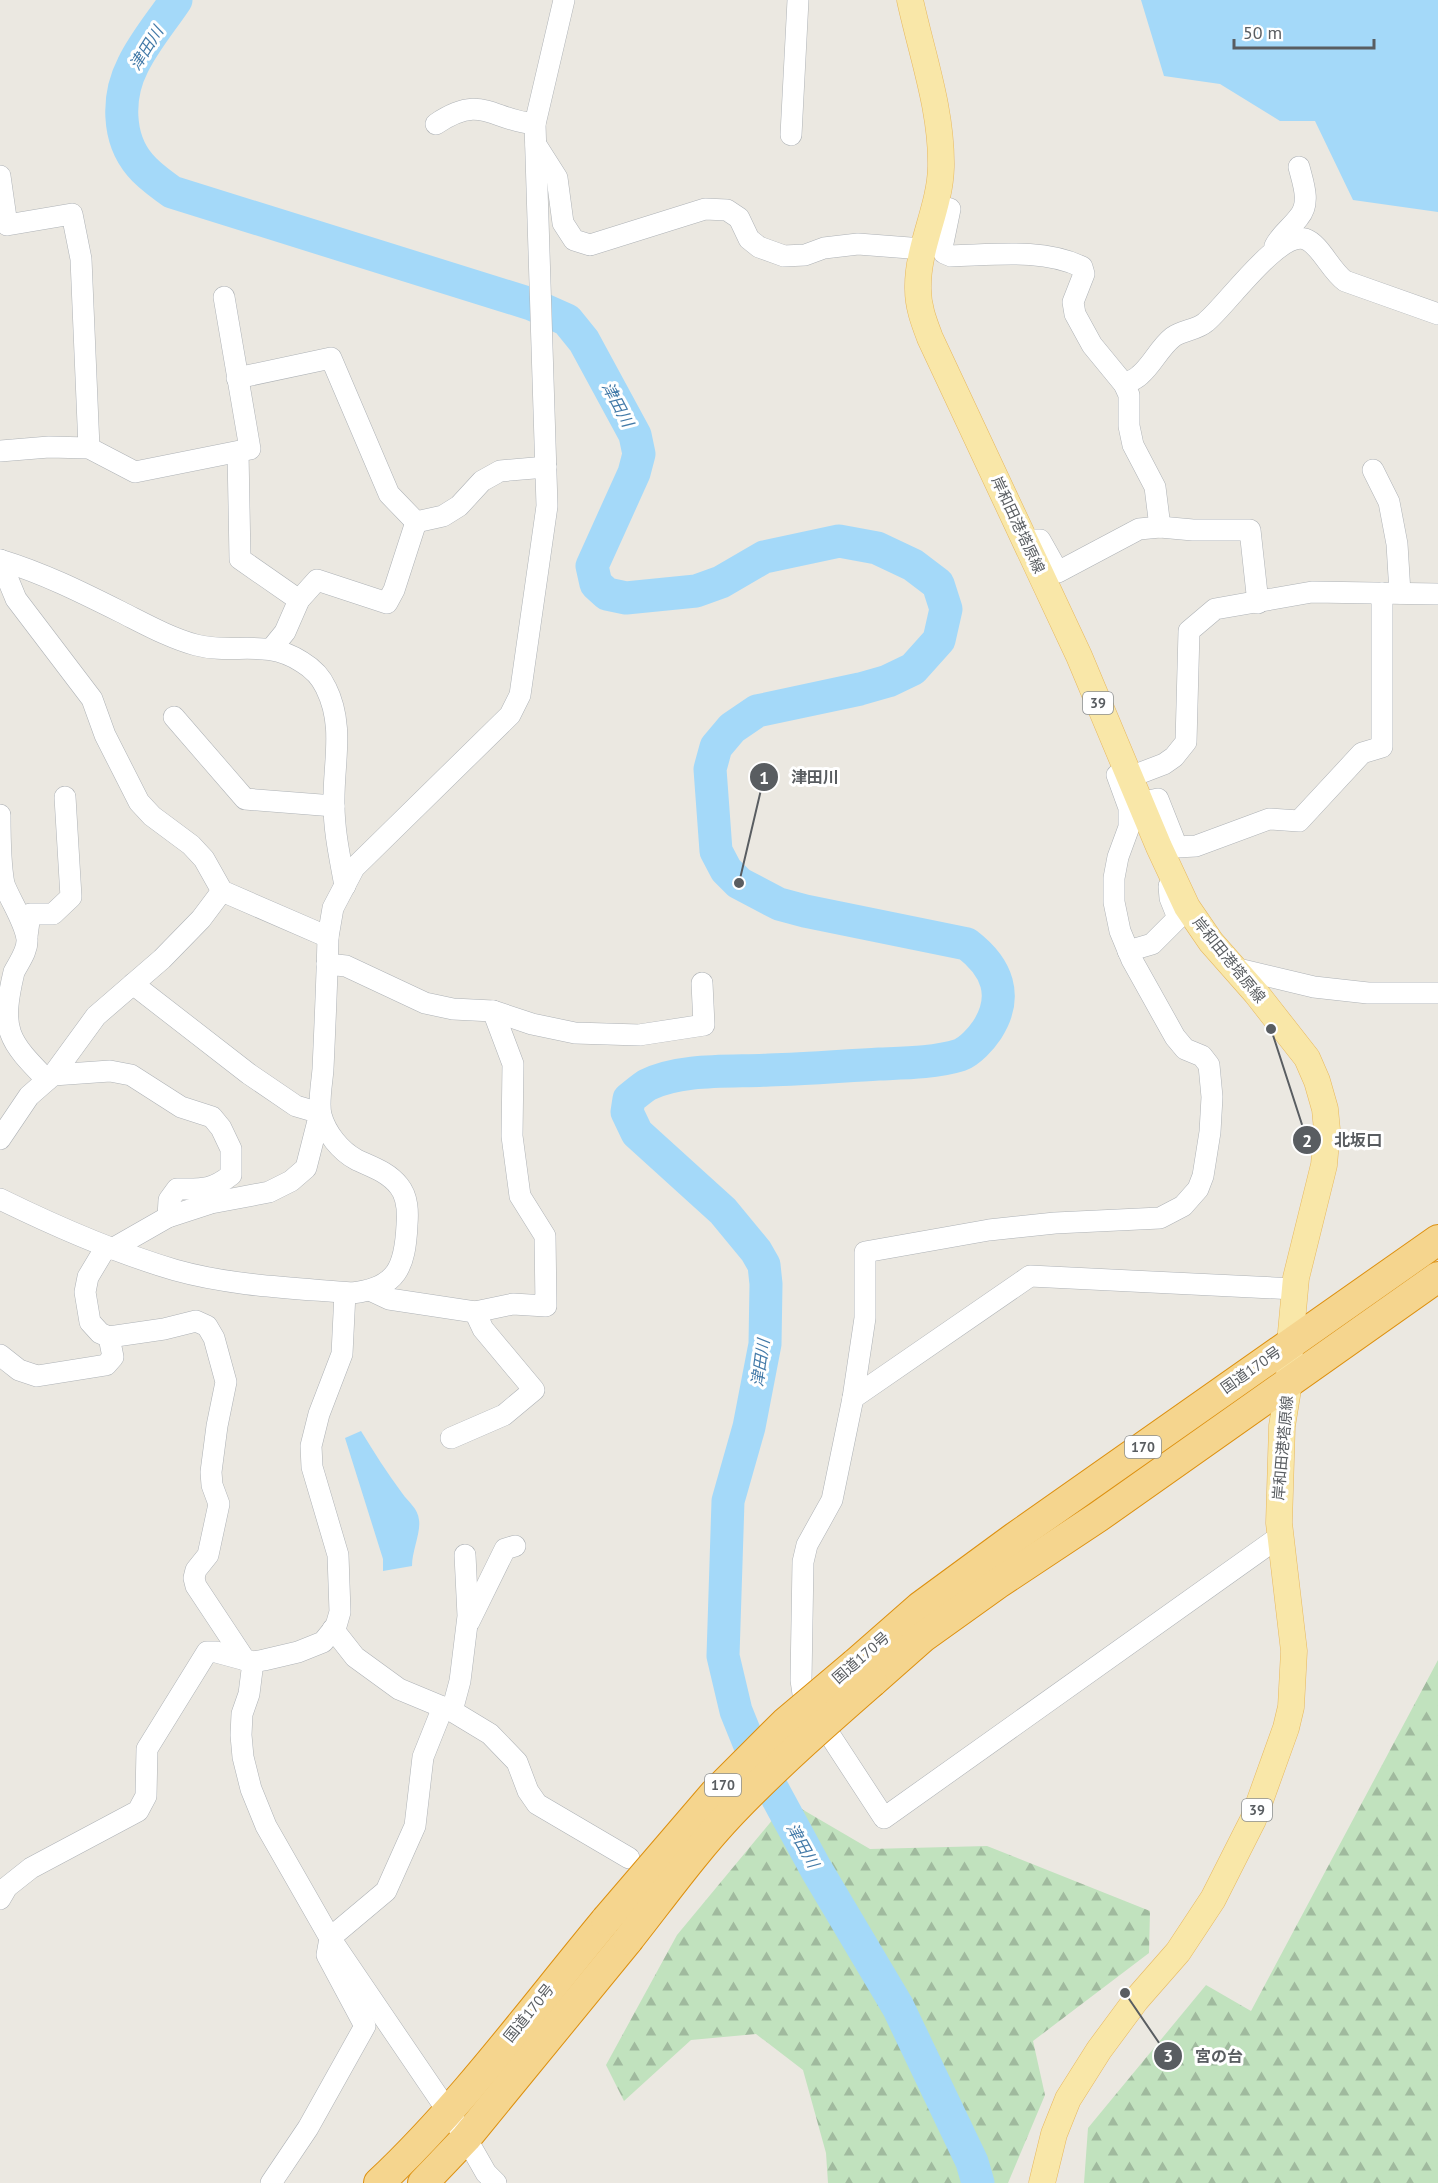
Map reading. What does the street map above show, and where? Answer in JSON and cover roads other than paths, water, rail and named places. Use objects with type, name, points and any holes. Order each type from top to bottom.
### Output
[{"type":"highway","name":"国道170号","points":[[423,2183],[466,2138],[683,1869],[731,1813],[800,1744],[929,1600],[1438,1240]]},
{"type":"highway","name":"国道170号","points":[[380,2183],[409,2155],[446,2112],[715,1793],[785,1723],[923,1637],[1438,1277]]},
{"type":"main road","name":"岸和田港塔原線","points":[[910,0],[939,120],[941,171],[923,249],[918,288],[920,310],[926,329],[1079,656],[1140,803],[1187,907],[1211,942],[1268,1008],[1307,1058],[1325,1109],[1327,1130],[1324,1165],[1295,1289],[1289,1383],[1282,1426],[1279,1537],[1294,1651],[1291,1707],[1270,1776],[1253,1820],[1213,1899],[1178,1952],[1136,2000],[1099,2050],[1068,2099],[1054,2134],[1042,2183]]},
{"type":"street","points":[[496,2183],[486,2173],[466,2138],[446,2112],[330,1938],[266,1826],[251,1789],[243,1757],[241,1734],[242,1714],[249,1694],[249,1661],[196,1586],[194,1578],[196,1570],[208,1555],[219,1504],[212,1485],[211,1472],[226,1382],[214,1338],[207,1326],[196,1321],[164,1329],[109,1337],[99,1333],[90,1322],[85,1292],[87,1277],[109,1248],[168,1217],[211,1203],[269,1192],[291,1180],[306,1168],[321,1113],[328,937],[333,908],[354,868],[510,715],[520,695],[547,506],[536,134],[564,0]]},
{"type":"street","points":[[790,135],[798,0]]},
{"type":"street","points":[[436,124],[451,114],[471,109],[490,111],[521,123],[536,134],[556,178],[563,223],[574,240],[590,245],[705,208],[727,210],[739,218],[749,239],[759,247],[784,256],[805,255],[824,248],[858,244],[923,249]]},
{"type":"street","points":[[1272,252],[1280,236],[1300,216],[1305,206],[1305,193],[1299,167]]},
{"type":"street","points":[[0,176],[7,225],[72,214],[81,259],[89,448]]},
{"type":"street","points":[[935,205],[950,209],[942,248],[944,253],[951,256],[1018,254],[1069,261],[1082,267],[1084,274],[1073,302],[1075,314],[1092,345],[1124,384],[1129,395],[1129,426],[1133,445],[1155,487],[1160,527]]},
{"type":"street","points":[[1124,384],[1140,376],[1160,348],[1175,336],[1205,324],[1272,252],[1292,240],[1303,238],[1315,244],[1325,261],[1345,281],[1438,314]]},
{"type":"street","points":[[0,451],[49,447],[89,448],[135,472],[250,449],[224,297]]},
{"type":"street","points":[[237,378],[331,358],[389,494],[416,522]]},
{"type":"street","points":[[238,452],[240,559],[299,600]]},
{"type":"street","points":[[416,522],[443,516],[459,506],[482,481],[500,471],[546,468]]},
{"type":"street","points":[[1140,803],[1158,799],[1177,847],[1196,846],[1269,819],[1299,821],[1362,753],[1382,747],[1391,593],[1397,544],[1389,502],[1373,470]]},
{"type":"street","points":[[272,648],[285,632],[299,600],[317,580],[387,603],[394,591],[416,522]]},
{"type":"street","points":[[1026,540],[1040,540],[1058,572],[1139,530],[1160,527],[1193,530],[1250,530],[1258,603]]},
{"type":"street","points":[[0,560],[34,570],[162,632],[198,645],[272,648],[292,655],[313,669],[326,687],[335,713],[338,739],[334,806],[335,832],[345,885]]},
{"type":"street","points":[[0,560],[16,599],[92,699],[105,735],[139,802],[152,816],[191,845],[204,859],[222,891],[328,937]]},
{"type":"street","points":[[1130,777],[1164,764],[1174,757],[1186,742],[1189,631],[1215,609],[1312,592],[1438,594]]},
{"type":"street","points":[[174,717],[245,799],[334,806]]},
{"type":"street","points":[[1115,743],[1111,759],[1129,808],[1129,827],[1118,856],[1114,878],[1114,902],[1120,930],[1128,951],[1175,1037],[1185,1049],[1202,1056],[1209,1065],[1212,1097],[1210,1132],[1203,1176],[1198,1190],[1183,1206],[1160,1218],[1055,1223],[988,1230],[865,1252],[865,1318],[853,1398],[832,1500],[807,1545],[803,1563],[801,1680],[803,1694],[884,1818],[1279,1537]]},
{"type":"street","points":[[65,797],[71,897],[53,915],[30,914],[27,947],[2,998],[0,1026],[2,1037],[50,1078],[110,1071],[131,1075],[181,1107],[212,1117],[221,1128],[231,1149],[231,1175],[219,1185],[204,1189],[177,1189],[169,1200],[168,1217]]},
{"type":"street","points":[[0,815],[3,882],[27,936]]},
{"type":"street","points":[[1128,951],[1152,944],[1172,927],[1178,918],[1170,898],[1169,887],[1173,877]]},
{"type":"street","points":[[0,1139],[29,1096],[50,1078],[96,1016],[201,919],[222,891]]},
{"type":"street","points":[[327,963],[346,966],[425,1003],[453,1009],[493,1011],[532,1024],[575,1033],[639,1035],[704,1025],[702,983]]},
{"type":"street","points":[[1234,968],[1314,987],[1368,993],[1438,993]]},
{"type":"street","points":[[0,1199],[72,1234],[109,1248],[176,1270],[226,1281],[345,1293],[372,1291],[382,1286],[397,1272],[406,1254],[406,1200],[400,1187],[382,1171],[354,1159],[338,1146],[321,1113],[296,1106],[268,1087],[133,984]]},
{"type":"street","points":[[372,1291],[389,1299],[475,1312],[513,1304],[546,1306],[545,1236],[520,1196],[512,1136],[513,1064],[493,1011]]},
{"type":"street","points":[[853,1398],[1030,1276],[1295,1289]]},
{"type":"street","points":[[0,1899],[7,1887],[31,1868],[138,1811],[146,1796],[147,1749],[207,1652],[216,1652],[249,1661],[298,1652],[323,1642],[333,1629],[340,1612],[338,1555],[312,1467],[311,1446],[342,1354],[345,1293]]},
{"type":"street","points":[[451,1438],[504,1414],[534,1390],[483,1329],[475,1312]]},
{"type":"street","points":[[0,1355],[19,1370],[37,1376],[60,1373],[106,1365],[113,1357],[109,1337]]},
{"type":"street","points":[[466,1628],[505,1549],[515,1546]]},
{"type":"street","points":[[272,2183],[308,2128],[365,2026],[327,1955],[330,1938],[386,1891],[415,1826],[423,1757],[460,1682],[468,1616],[465,1555]]},
{"type":"street","points":[[333,1629],[355,1658],[399,1689],[447,1709],[490,1734],[517,1762],[528,1791],[537,1804],[629,1858]]},
{"type":"water","points":[[1141,0],[1438,0],[1438,212],[1353,200],[1315,121],[1280,121],[1220,84],[1164,76]]},
{"type":"water","points":[[361,1431],[418,1516],[419,1530],[412,1566],[383,1571],[383,1559],[345,1438]]},
{"type":"waterway","name":"津田川","points":[[176,0],[137,56],[128,77],[122,103],[123,130],[127,142],[132,154],[151,176],[172,192],[531,304],[567,320],[584,341],[635,435],[639,454],[634,473],[592,566],[596,584],[607,594],[626,598],[696,591],[721,582],[764,557],[839,541],[877,548],[913,565],[938,584],[946,609],[939,640],[913,669],[888,681],[860,689],[757,711],[732,728],[716,747],[710,769],[716,851],[726,870],[739,883],[779,904],[967,944],[986,962],[996,983],[997,1005],[987,1030],[964,1053],[940,1060],[707,1072],[675,1076],[642,1088],[629,1099],[627,1112],[637,1133],[723,1211],[756,1251],[764,1265],[765,1344],[749,1427],[728,1501],[723,1656],[736,1711],[753,1753],[816,1869],[898,2007],[972,2162],[978,2183]]},
{"type":"place","name":"津田川","points":[[739,883]]},
{"type":"place","name":"北坂口","points":[[1271,1029]]},
{"type":"place","name":"宮の台","points":[[1125,1993]]}]
